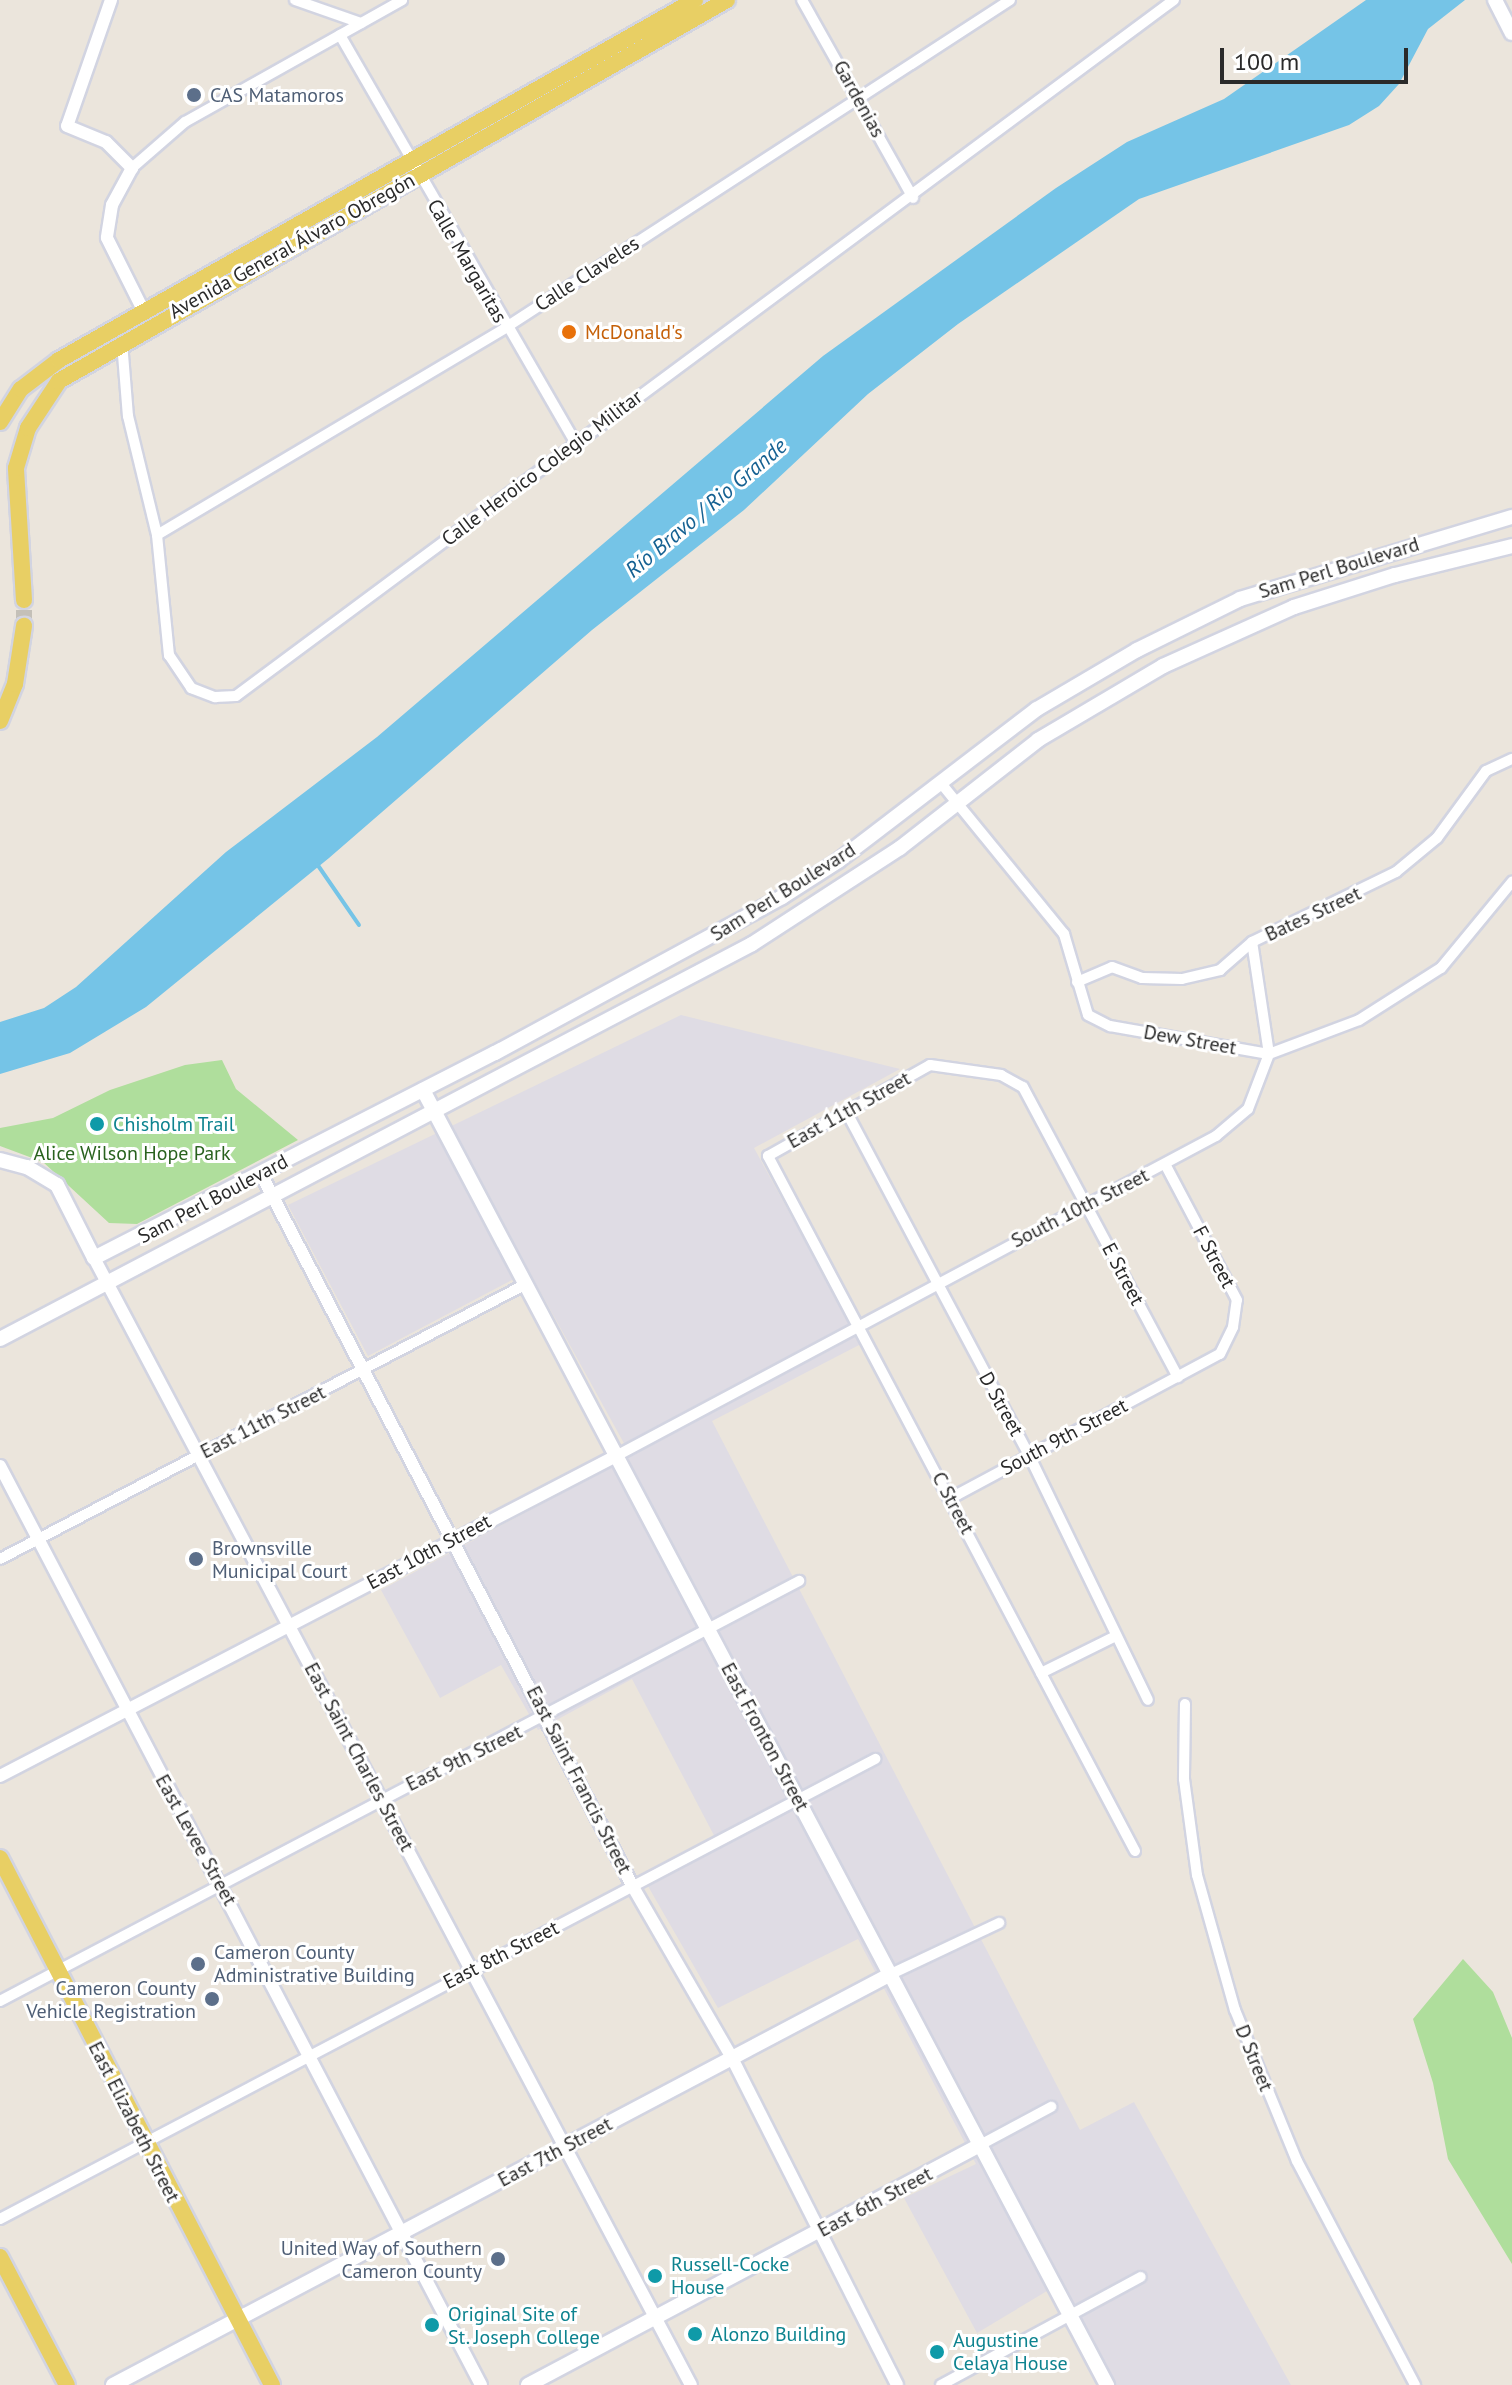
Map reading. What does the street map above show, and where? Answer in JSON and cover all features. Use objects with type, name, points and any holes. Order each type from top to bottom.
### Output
[{"type":"main road","name":"Avenida General Álvaro Obregón","points":[[602,62],[695,0]]},
{"type":"main road","name":"Avenida General Álvaro Obregón","points":[[24,600],[15,501],[21,445],[59,381],[243,265],[602,62],[727,0]]},
{"type":"main road","points":[[1495,0],[1512,33]]},
{"type":"main road","name":"Avenida General Álvaro Obregón","points":[[0,422],[21,389],[41,371],[143,310],[243,265]]},
{"type":"main road","name":"Sam Perl Boulevard","points":[[94,1258],[423,1090],[782,897],[1037,709],[1154,642],[1240,599],[1512,517]]},
{"type":"main road","name":"Sam Perl Boulevard","points":[[0,1339],[109,1285],[752,944],[959,806],[1038,740],[1163,666],[1294,607],[1395,575],[1512,546]]},
{"type":"main road","points":[[0,721],[15,684],[24,626]]},
{"type":"main road","points":[[1154,642],[1163,666]]},
{"type":"main road","name":"East Fronton Street","points":[[423,1090],[1107,2385]]},
{"type":"main road","name":"East Saint Charles Street","points":[[0,1160],[27,1167],[57,1185],[94,1258]]},
{"type":"main road","name":"East Elizabeth Street","points":[[0,1858],[59,1970],[143,2144],[272,2385]]},
{"type":"main road","name":"East 7th Street","points":[[113,2385],[889,1975]]},
{"type":"main road","name":"East 6th Street","points":[[528,2385],[980,2145]]},
{"type":"main road","points":[[0,2257],[67,2385]]},
{"type":"street","points":[[111,0],[67,126],[106,142],[132,168]]},
{"type":"street","points":[[295,0],[361,23]]},
{"type":"street","points":[[143,310],[107,238],[112,205],[132,168],[185,122],[361,23],[382,6],[402,0]]},
{"type":"street","name":"Gardenias","points":[[802,0],[913,198]]},
{"type":"street","name":"Calle Claveles","points":[[157,535],[505,328],[1010,0]]},
{"type":"street","name":"Calle Heroico Colegio Militar","points":[[122,342],[125,402],[157,535],[169,655],[176,673],[191,688],[215,697],[236,696],[575,442],[913,198],[1174,0]]},
{"type":"street","name":"Calle Margaritas","points":[[340,35],[505,328],[575,442]]},
{"type":"street","name":"Bates Street","points":[[1077,982],[1112,967],[1142,978],[1182,979],[1220,970],[1252,942],[1396,872],[1437,838],[1486,771],[1512,759]]},
{"type":"street","name":"Dew Street","points":[[940,782],[1064,934],[1088,1015],[1110,1026],[1269,1054]]},
{"type":"street","points":[[1252,942],[1269,1054],[1359,1020],[1441,968],[1512,882]]},
{"type":"street","name":"South 10th Street","points":[[858,1329],[1216,1136],[1248,1109],[1269,1054]]},
{"type":"street","name":"East 11th Street","points":[[768,1156],[930,1065],[1001,1075],[1023,1087]]},
{"type":"street","name":"E Street","points":[[1023,1087],[1178,1377]]},
{"type":"street","name":"D Street","points":[[846,1111],[1029,1455],[1148,1700]]},
{"type":"street","name":"C Street","points":[[768,1156],[1135,1851]]},
{"type":"street","name":"F Street","points":[[1165,1164],[1237,1300],[1233,1327],[1220,1354],[1178,1377]]},
{"type":"street","name":"East Saint Francis Street","points":[[261,1174],[548,1717],[633,1887],[732,2058],[897,2385]]},
{"type":"street","name":"East Saint Charles Street","points":[[94,1258],[691,2385]]},
{"type":"street","name":"East 11th Street","points":[[0,1559],[526,1284]]},
{"type":"street","name":"East 10th Street","points":[[0,1776],[858,1329]]},
{"type":"street","name":"South 9th Street","points":[[951,1498],[1178,1377]]},
{"type":"street","name":"East Levee Street","points":[[0,1466],[125,1713],[223,1885],[481,2385]]},
{"type":"street","name":"East 9th Street","points":[[0,2001],[381,1799],[548,1717],[799,1581]]},
{"type":"street","points":[[1041,1673],[1116,1636]]},
{"type":"street","name":"D Street","points":[[1185,1704],[1184,1779],[1197,1875],[1235,2010],[1297,2161],[1415,2385]]},
{"type":"street","name":"East 8th Street","points":[[0,2219],[875,1759]]},
{"type":"street","name":"East 7th Street","points":[[889,1975],[999,1923]]},
{"type":"street","name":"East 6th Street","points":[[980,2145],[1051,2107]]},
{"type":"street","points":[[941,2385],[1141,2277]]},
{"type":"shaded area","points":[[681,1015],[900,1069],[754,1148],[861,1344],[712,1421],[1080,2130],[1134,2102],[1291,2385],[1097,2385],[1047,2291],[977,2333],[904,2198],[976,2164],[858,1939],[718,2008],[645,1881],[718,1843],[632,1679],[538,1730],[501,1665],[440,1698],[381,1590],[631,1456],[529,1271],[368,1356],[288,1205]]},
{"type":"green space","name":"Alice Wilson Hope Park","points":[[222,1060],[236,1089],[298,1140],[137,1224],[109,1223],[43,1162],[0,1146],[0,1128],[53,1118],[110,1090],[185,1065]]},
{"type":"green space","points":[[1463,1959],[1493,1992],[1512,2038],[1512,2264],[1448,2159],[1433,2083],[1413,2019]]},
{"type":"water","name":"Río Bravo / Rio Grande","points":[[1366,0],[1465,0],[1428,29],[1399,84],[1379,106],[1349,125],[1139,199],[958,324],[868,394],[744,510],[592,630],[329,858],[146,1007],[70,1053],[0,1074],[0,1022],[44,1008],[76,987],[226,852],[377,737],[823,356],[1056,188],[1127,142],[1224,99]]},
{"type":"waterway","points":[[317,864],[359,925]]},
{"type":"tunnel","points":[[24,600],[24,626]]},
{"type":"place","name":"CAS Matamoros","points":[[194,95]]},
{"type":"place","name":"McDonald's","points":[[569,332]]},
{"type":"place","name":"Chisholm Trail","points":[[97,1124]]},
{"type":"place","name":"Brownsville Municipal Court","points":[[196,1559]]},
{"type":"place","name":"Cameron County Administrative Building","points":[[198,1964]]},
{"type":"place","name":"Cameron County Vehicle Registration","points":[[212,1999]]},
{"type":"place","name":"United Way of Southern Cameron County","points":[[498,2259]]},
{"type":"place","name":"Russell-Cocke House","points":[[655,2276]]},
{"type":"place","name":"Original Site of St. Joseph College","points":[[432,2325]]},
{"type":"place","name":"Alonzo Building","points":[[695,2334]]},
{"type":"place","name":"Augustine Celaya House","points":[[937,2352]]}]
